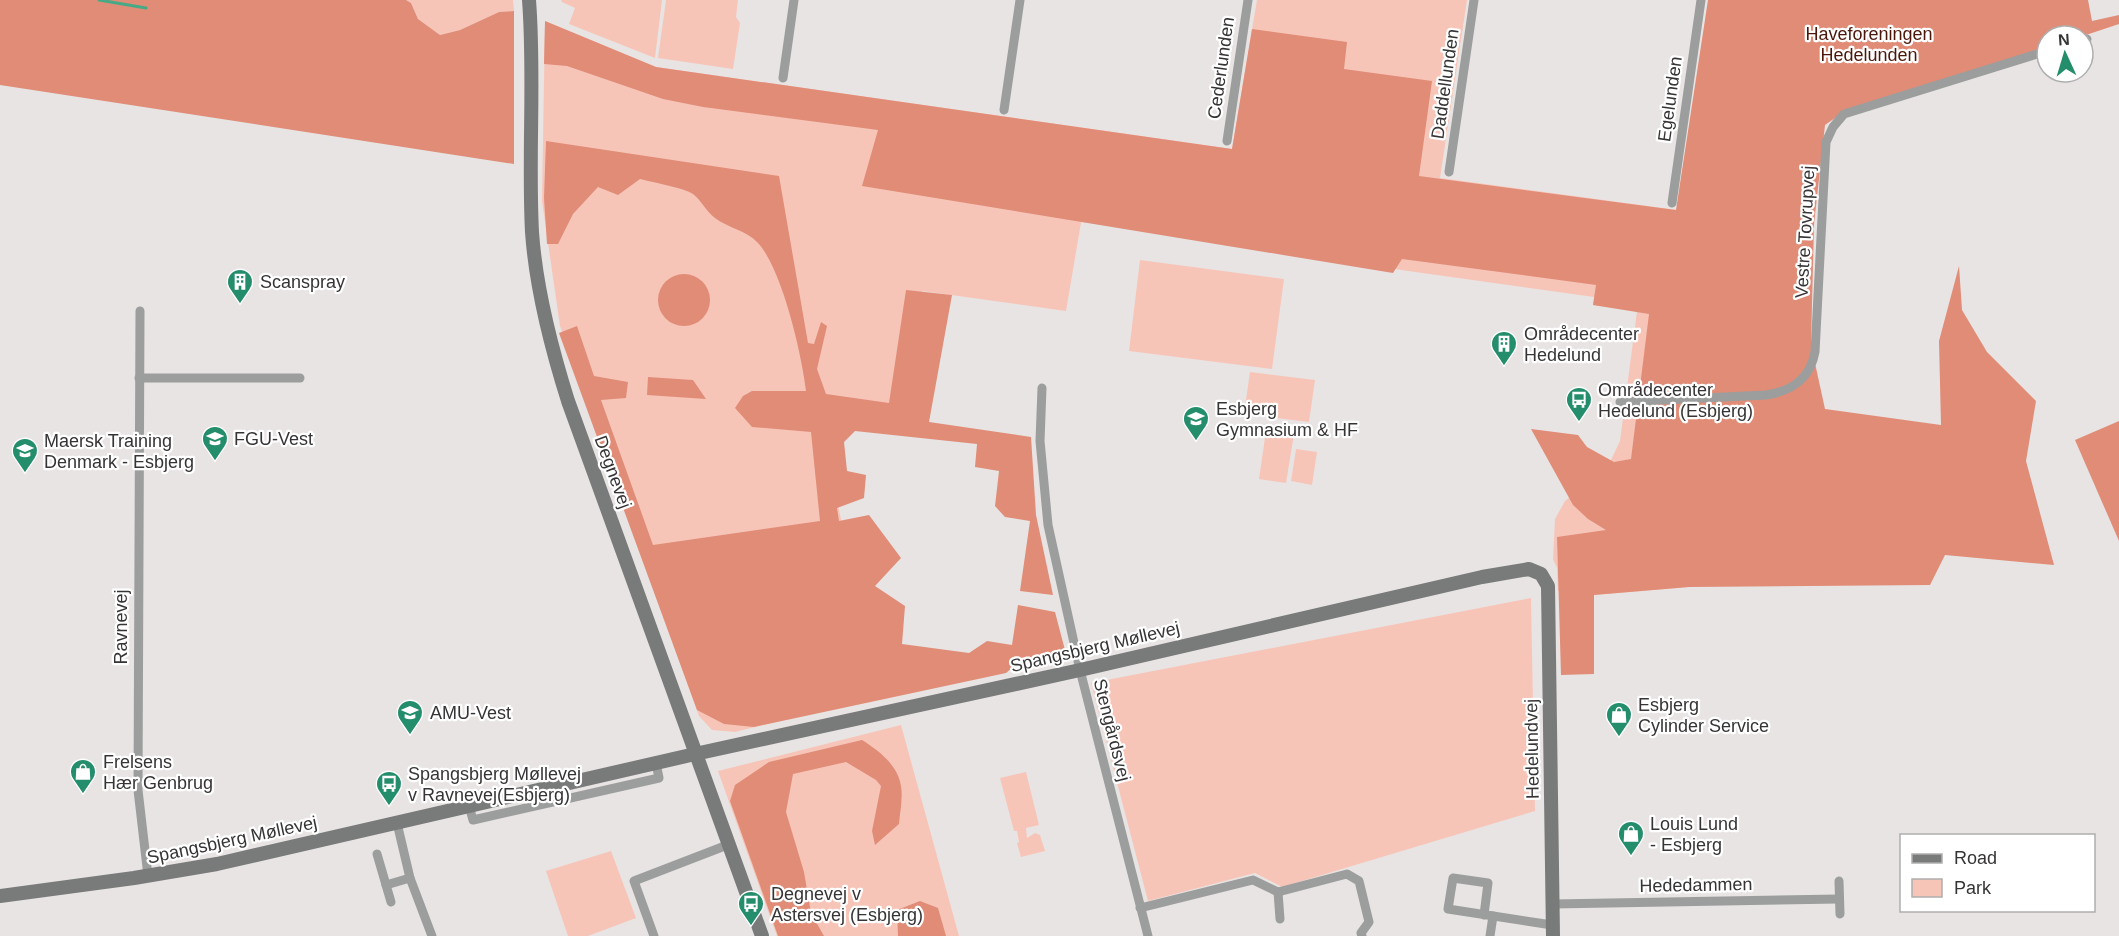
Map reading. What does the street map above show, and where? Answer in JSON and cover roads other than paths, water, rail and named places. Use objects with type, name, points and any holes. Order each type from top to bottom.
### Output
[{"type":"street","name":"Degnevej","points":[[529,0],[532,234],[541,297],[553,353],[568,401],[762,936]]},
{"type":"street","points":[[783,78],[794,0]]},
{"type":"street","points":[[1004,110],[1020,0]]},
{"type":"street","name":"Cederlunden","points":[[1227,141],[1248,0]]},
{"type":"street","name":"Daddellunden","points":[[1449,172],[1474,0]]},
{"type":"street","name":"Egelunden","points":[[1672,203],[1701,0]]},
{"type":"street","name":"Vestre Tovrupvej","points":[[1620,402],[1766,395],[1789,389],[1799,383],[1813,364],[1815,351],[1827,142],[1833,127],[1844,114],[2035,55]]},
{"type":"street","name":"Ravnevej","points":[[140,311],[138,790],[148,876]]},
{"type":"street","points":[[139,378],[300,378]]},
{"type":"street","name":"Stengårdsvej","points":[[1042,388],[1040,441],[1043,487],[1050,536],[1080,670],[1148,936]]},
{"type":"street","name":"Spangsbjerg Møllevej","points":[[0,896],[148,876],[217,864],[1482,577],[1528,569],[1542,574]]},
{"type":"street","name":"Hedelundvej","points":[[1490,936],[1488,916],[1488,884],[1453,878],[1448,909],[1488,916],[1552,931],[1548,586],[1542,574]]},
{"type":"street","points":[[397,823],[410,878],[429,935]]},
{"type":"street","points":[[654,936],[634,881],[730,844]]},
{"type":"street","points":[[377,854],[391,902]]},
{"type":"street","points":[[1140,908],[1253,880],[1278,892],[1347,874],[1359,882],[1369,922],[1361,933],[1362,936]]},
{"type":"street","points":[[386,885],[410,878]]},
{"type":"street","points":[[1839,881],[1840,914]]},
{"type":"street","points":[[1278,892],[1280,919]]},
{"type":"street","name":"Hededammen","points":[[1552,904],[1839,899]]},
{"type":"waterway","points":[[99,0],[146,8]]},
{"type":"place","name":"Scanspray","points":[[240,305]]},
{"type":"place","name":"Områdecenter Hedelund","points":[[1504,367]]},
{"type":"place","name":"Områdecenter Hedelund (Esbjerg)","points":[[1579,423]]},
{"type":"place","name":"Esbjerg Gymnasium & HF","points":[[1196,442]]},
{"type":"place","name":"FGU-Vest","points":[[215,462]]},
{"type":"place","name":"Maersk Training Denmark - Esbjerg","points":[[25,474]]},
{"type":"place","name":"AMU-Vest","points":[[410,736]]},
{"type":"place","name":"Esbjerg Cylinder Service","points":[[1619,738]]},
{"type":"place","name":"Frelsens Hær Genbrug","points":[[83,795]]},
{"type":"place","name":"Spangsbjerg Møllevej v Ravnevej(Esbjerg)","points":[[389,807]]},
{"type":"place","name":"Louis Lund - Esbjerg","points":[[1631,857]]},
{"type":"place","name":"Degnevej v Astersvej (Esbjerg)","points":[[751,927]]},
{"type":"park label","name":"Haveforeningen Hedelunden","points":[[1869,44]]}]
